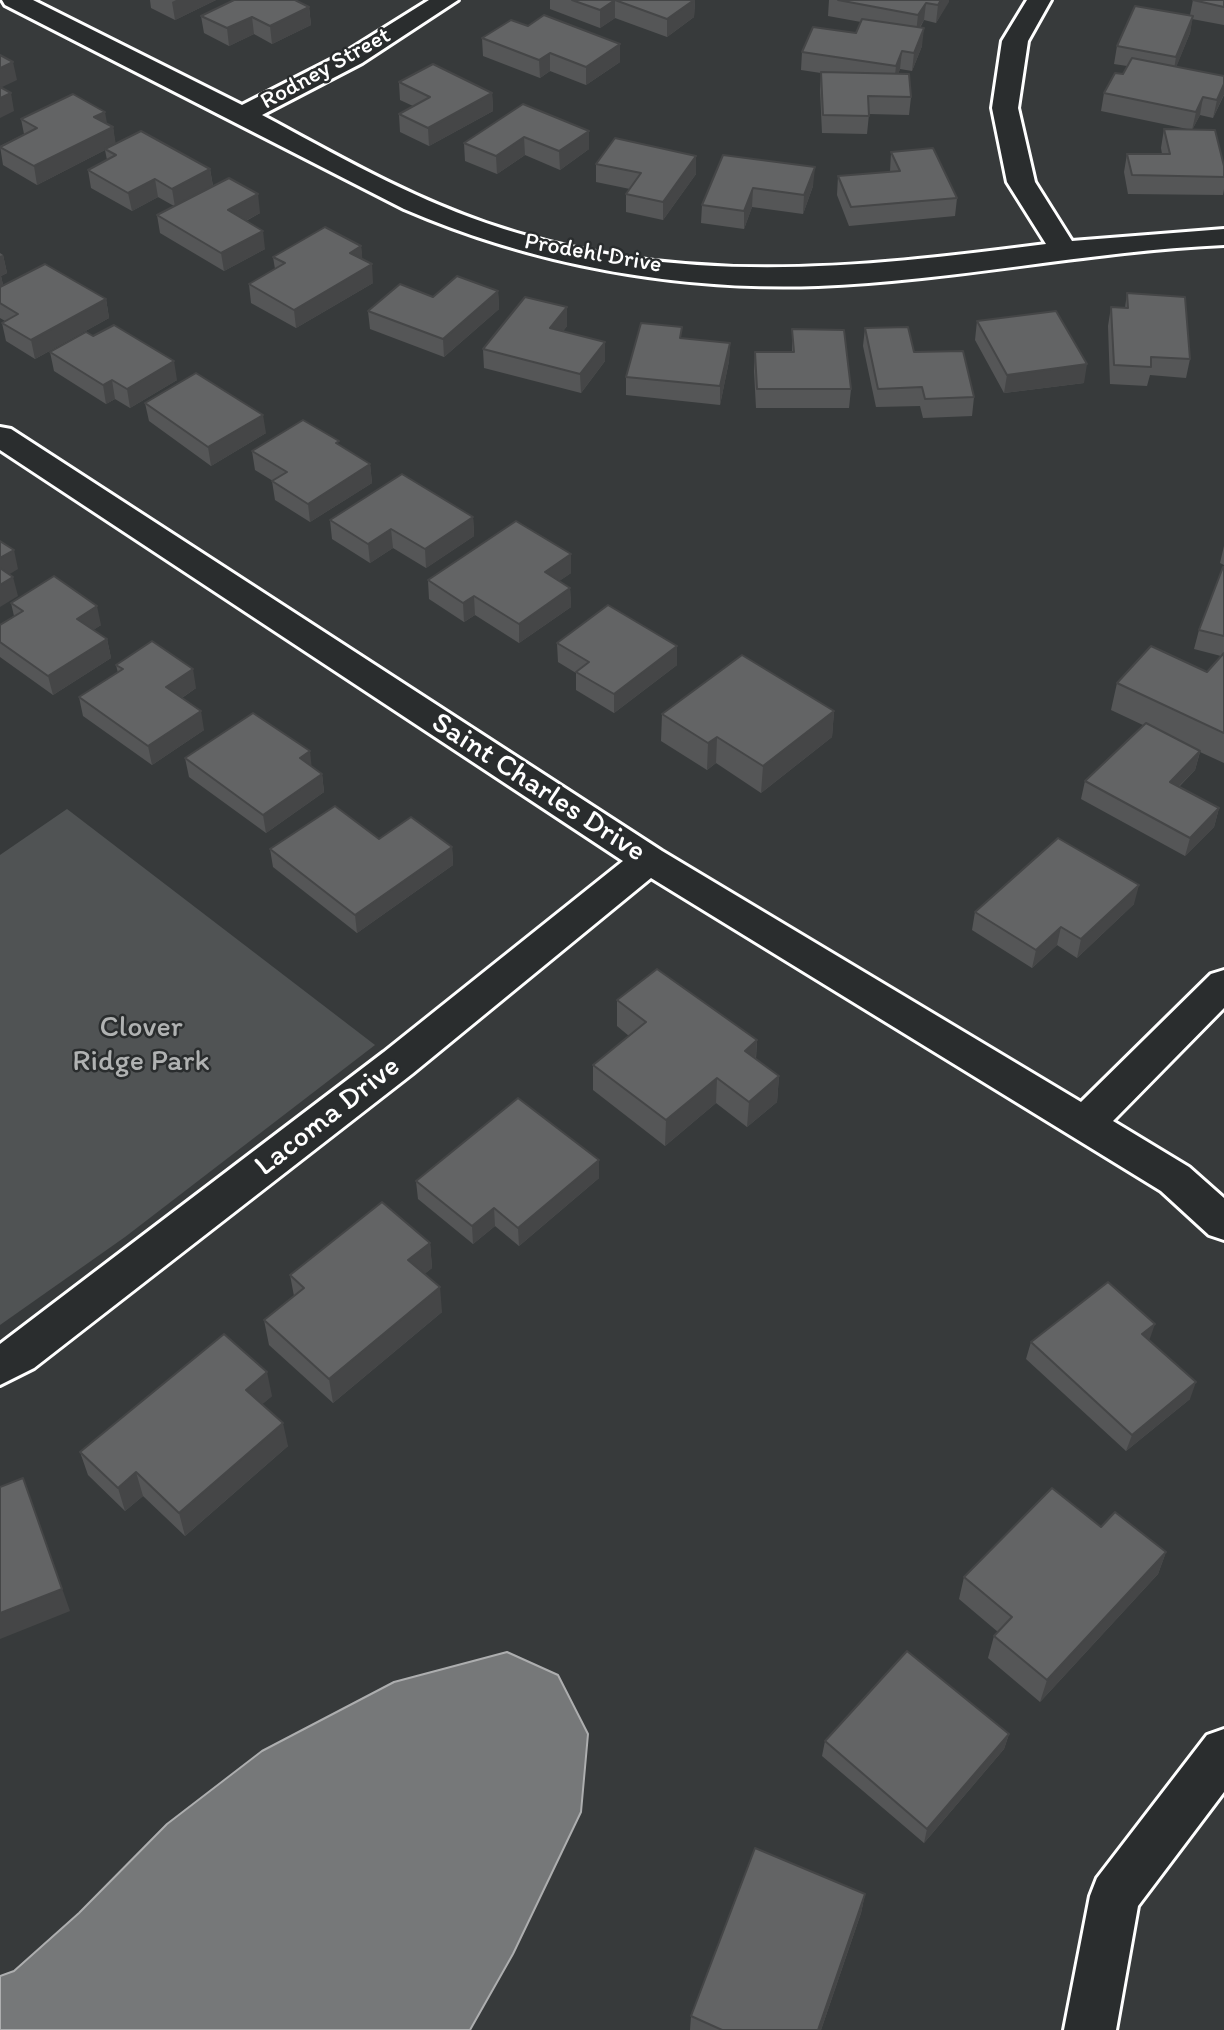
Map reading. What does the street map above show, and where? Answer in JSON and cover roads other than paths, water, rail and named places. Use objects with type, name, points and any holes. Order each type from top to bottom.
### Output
[{"type":"street","name":"Prodehl Drive","points":[[14,0],[408,202],[508,239],[637,265],[759,278],[895,274],[1063,249],[1177,238],[1224,237]]},
{"type":"street","name":"Rodney Street","points":[[242,115],[353,58],[446,0]]},
{"type":"street","points":[[1039,0],[1015,41],[1004,108],[1021,182],[1063,249]]},
{"type":"street","name":"Saint Charles Drive","points":[[0,436],[649,860],[1175,1178],[1224,1223]]},
{"type":"street","name":"Lacoma Drive","points":[[0,1366],[19,1355],[387,1072],[649,860]]},
{"type":"street","points":[[1085,1124],[1224,984]]},
{"type":"street","points":[[1090,2030],[1115,1896],[1224,1752]]},
{"type":"park label","name":"Clover Ridge Park","points":[[141,1045]]}]
